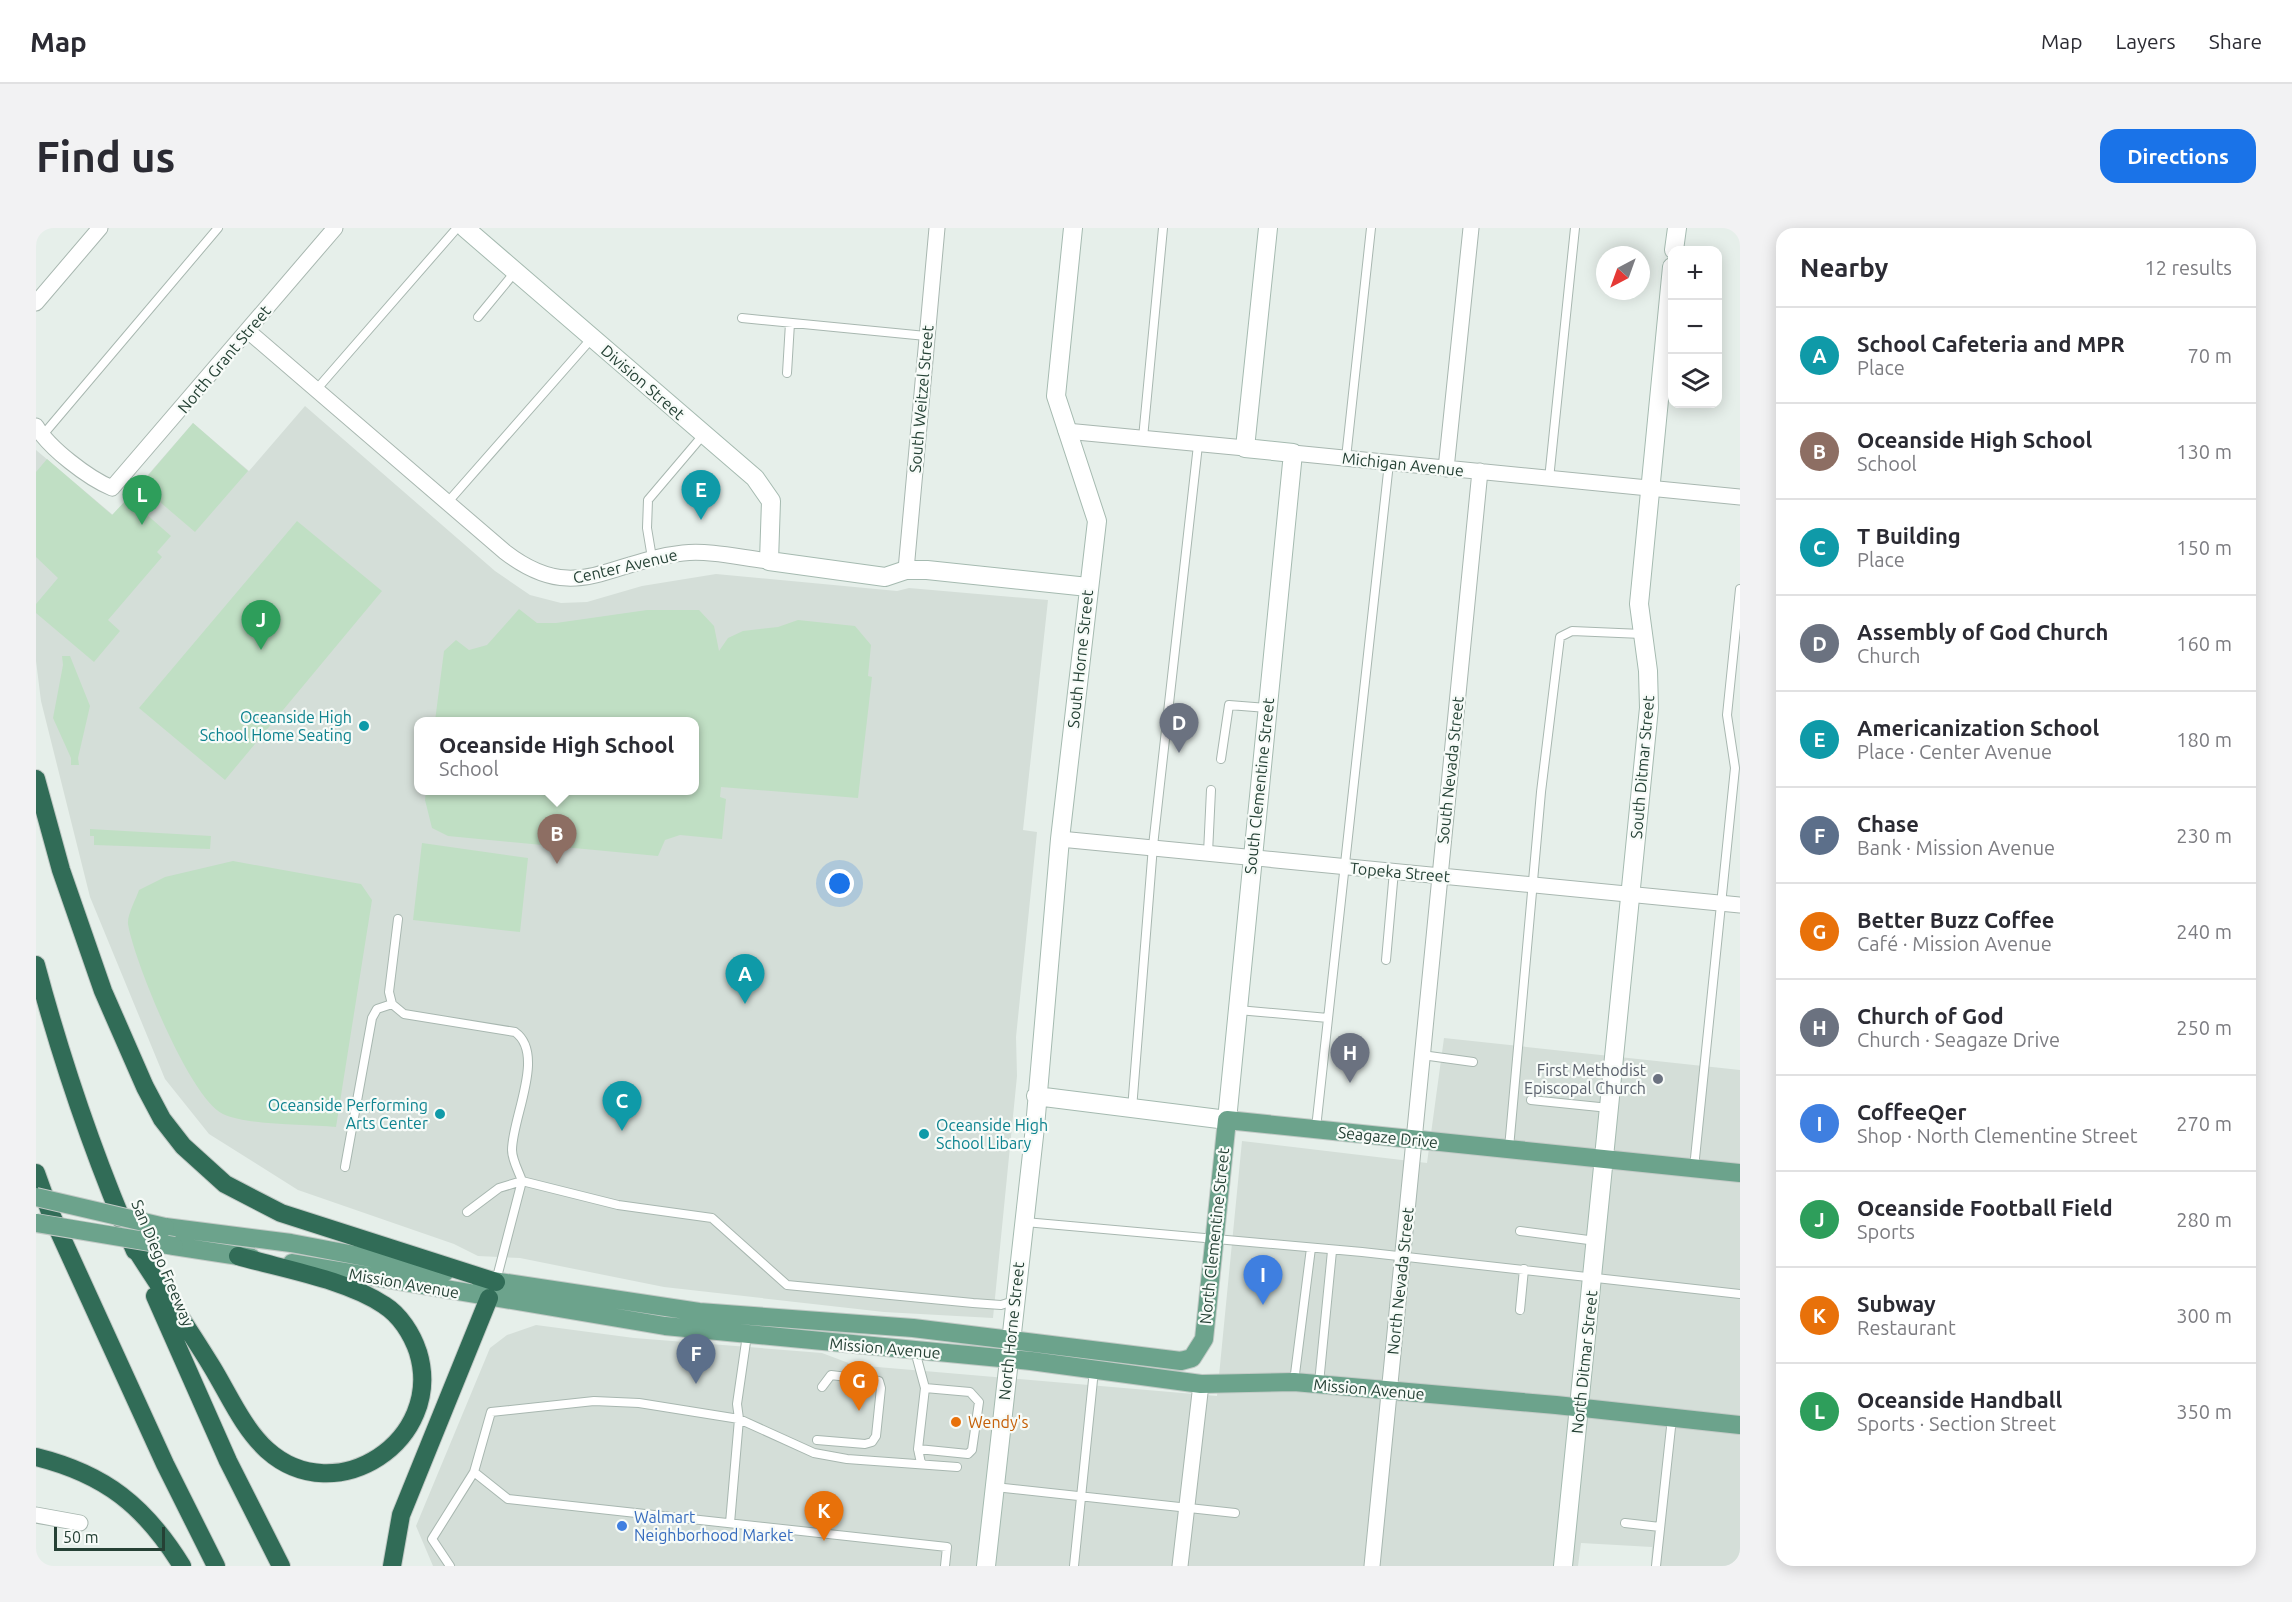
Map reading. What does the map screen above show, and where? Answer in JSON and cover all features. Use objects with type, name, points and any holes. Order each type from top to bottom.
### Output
[{"type":"highway","points":[[36,779],[71,902],[107,1000],[145,1087],[162,1119],[183,1146],[225,1184],[281,1213],[493,1290],[401,1515],[392,1566]]},
{"type":"highway","name":"San Diego Freeway","points":[[36,965],[50,1018],[100,1163],[133,1245],[228,1461],[281,1566]]},
{"type":"highway","points":[[36,1173],[50,1212],[165,1464],[216,1566]]},
{"type":"highway","points":[[133,1245],[238,1412],[268,1450],[291,1464],[318,1472],[355,1468],[387,1453],[410,1427],[422,1395],[421,1362],[416,1345],[400,1320],[384,1305],[359,1293],[238,1256]]},
{"type":"highway","points":[[36,1457],[96,1478],[127,1499],[152,1523],[182,1566]]},
{"type":"main road","name":"Seagaze Drive","points":[[1227,1120],[1740,1173]]},
{"type":"main road","name":"North Clementine Street","points":[[1199,1351],[1204,1339],[1227,1120]]},
{"type":"main road","points":[[1224,1140],[1234,1131],[1246,1126],[1268,1125]]},
{"type":"main road","name":"Mission Avenue","points":[[36,1197],[165,1227],[291,1243],[608,1318],[747,1335],[1009,1359],[1200,1384],[1294,1382],[1740,1425]]},
{"type":"main road","name":"Mission Avenue","points":[[36,1223],[238,1256],[493,1290],[699,1312],[913,1328],[1181,1361],[1192,1358],[1199,1351]]},
{"type":"main road","points":[[747,1335],[754,1326],[808,1329],[831,1323]]},
{"type":"street","points":[[36,303],[100,228]]},
{"type":"street","name":"North Grant Street","points":[[39,431],[95,481],[112,488],[335,228]]},
{"type":"street","name":"Division Street","points":[[465,228],[754,478],[771,501],[769,561]]},
{"type":"street","name":"South Weitzel Street","points":[[906,570],[937,228]]},
{"type":"street","name":"South Horne Street","points":[[1036,1096],[1060,839],[1097,521],[1065,431],[1056,396],[1073,228]]},
{"type":"street","points":[[1245,448],[1268,228]]},
{"type":"street","points":[[1446,469],[1471,228]]},
{"type":"street","points":[[1675,246],[1677,228]]},
{"type":"street","name":"South Ditmar Street","points":[[1603,1159],[1649,708],[1648,670],[1639,604],[1669,300]]},
{"type":"street","name":"Center Avenue","points":[[248,331],[511,557],[546,576],[578,580],[652,558],[686,552],[885,577],[906,570],[1088,587]]},
{"type":"street","name":"Michigan Avenue","points":[[1065,431],[1740,497]]},
{"type":"street","name":"South Clementine Street","points":[[1227,1120],[1251,857],[1293,453]]},
{"type":"street","name":"South Nevada Street","points":[[1414,1140],[1480,471]]},
{"type":"street","name":"Topeka Street","points":[[1060,839],[1154,846],[1344,867],[1740,905]]},
{"type":"street","name":"Seagaze Drive","points":[[1036,1096],[1227,1120]]},
{"type":"street","name":"North Horne Street","points":[[986,1566],[1036,1096]]},
{"type":"street","name":"North Nevada Street","points":[[1372,1566],[1414,1140]]},
{"type":"street","name":"North Ditmar Street","points":[[1563,1566],[1603,1159]]},
{"type":"street","points":[[1180,1566],[1200,1384]]},
{"type":"street","points":[[36,1515],[80,1523]]},
{"type":"lane","points":[[39,431],[219,228]]},
{"type":"lane","points":[[316,390],[457,228]]},
{"type":"lane","points":[[1143,438],[1164,228]]},
{"type":"lane","points":[[1346,459],[1371,228]]},
{"type":"lane","points":[[1549,479],[1575,228]]},
{"type":"lane","points":[[478,317],[516,272]]},
{"type":"lane","points":[[742,318],[926,336]]},
{"type":"lane","points":[[787,373],[790,323]]},
{"type":"lane","points":[[447,503],[592,338]]},
{"type":"lane","points":[[652,558],[647,528],[648,500],[704,434]]},
{"type":"lane","points":[[1131,1109],[1154,846],[1198,445]]},
{"type":"lane","points":[[1316,1130],[1389,463]]},
{"type":"lane","points":[[1694,1168],[1735,768],[1727,715],[1740,589]]},
{"type":"lane","points":[[1509,1149],[1541,792],[1560,637],[1572,631],[1642,634]]},
{"type":"lane","points":[[1221,759],[1228,705],[1267,708]]},
{"type":"lane","points":[[1208,853],[1211,790]]},
{"type":"lane","points":[[1386,960],[1394,871]]},
{"type":"lane","points":[[398,919],[389,992],[392,1004],[404,1014],[515,1032],[524,1039],[530,1056],[512,1152],[522,1181],[493,1290]]},
{"type":"lane","points":[[345,1167],[372,1018],[377,1009],[392,1004]]},
{"type":"lane","points":[[1236,1010],[1328,1018]]},
{"type":"lane","points":[[1422,1055],[1473,1062]]},
{"type":"lane","points":[[1531,1100],[1609,1108]]},
{"type":"lane","points":[[467,1212],[499,1188],[522,1181],[618,1205],[712,1218],[787,1285],[1000,1305],[1014,1301]]},
{"type":"lane","points":[[1023,1222],[1524,1269],[1740,1294]]},
{"type":"lane","points":[[1520,1231],[1596,1241]]},
{"type":"lane","points":[[1294,1382],[1311,1248]]},
{"type":"lane","points":[[1319,1384],[1332,1251]]},
{"type":"lane","points":[[1520,1310],[1524,1269]]},
{"type":"lane","points":[[730,1523],[739,1419],[737,1404],[747,1335]]},
{"type":"lane","points":[[915,1351],[924,1388],[918,1449],[921,1463]]},
{"type":"lane","points":[[1074,1566],[1094,1370]]},
{"type":"lane","points":[[817,1440],[865,1444],[872,1442],[876,1436],[881,1388],[879,1381],[871,1378],[831,1375],[822,1387]]},
{"type":"lane","points":[[918,1449],[968,1454],[972,1450],[979,1402],[970,1392],[924,1388]]},
{"type":"lane","points":[[450,1566],[432,1539],[474,1472],[491,1412],[594,1401],[639,1403],[739,1419],[814,1453],[859,1460],[957,1467]]},
{"type":"lane","points":[[1656,1566],[1672,1417]]},
{"type":"lane","points":[[474,1472],[508,1498],[947,1547],[945,1566]]},
{"type":"lane","points":[[995,1487],[1235,1513]]},
{"type":"lane","points":[[1625,1523],[1660,1527]]},
{"type":"shaded area","points":[[305,406],[495,571],[530,595],[561,603],[587,602],[642,586],[716,574],[897,591],[909,588],[1048,600],[1023,830],[1037,832],[1016,1037],[1017,1076],[993,1318],[884,1312],[664,1287],[520,1258],[478,1256],[454,1244],[298,1190],[209,1134],[165,1079],[90,897],[41,701],[36,661],[36,450],[113,515],[193,423],[249,471]]},
{"type":"shaded area","points":[[1444,1038],[1740,1070],[1740,1566],[1651,1566],[1652,1547],[1581,1543],[1578,1566],[433,1566],[416,1526],[490,1348],[507,1335],[536,1325],[634,1338],[822,1353],[854,1365],[1217,1396],[1242,1141],[1427,1163]]},
{"type":"green space","points":[[193,423],[248,471],[195,532],[140,485]]},
{"type":"green space","points":[[47,459],[112,515],[128,498],[171,536],[157,552],[162,557],[108,620],[120,631],[94,662],[36,613],[36,604],[58,578],[36,557],[36,472]]},
{"type":"green space","points":[[297,521],[382,591],[225,780],[139,708]]},
{"type":"green space","points":[[519,609],[537,623],[556,623],[647,610],[699,610],[714,626],[719,651],[728,638],[743,631],[778,627],[798,620],[855,626],[871,645],[868,676],[872,677],[858,798],[721,787],[720,797],[726,799],[722,839],[680,835],[665,840],[658,856],[448,836],[432,828],[426,795],[699,795],[699,717],[436,717],[444,651],[456,640],[469,650],[487,645]]},
{"type":"green space","points":[[62,656],[70,656],[90,706],[78,758],[79,765],[71,765],[71,758],[53,718],[63,665]]},
{"type":"green space","points":[[90,829],[211,836],[210,849],[94,845],[94,836],[90,836]]},
{"type":"green space","points":[[422,843],[528,858],[520,932],[413,920]]},
{"type":"green space","points":[[233,861],[361,884],[372,900],[336,1127],[262,1123],[223,1114],[210,1103],[195,1083],[165,1027],[152,996],[132,942],[128,924],[139,890],[165,877]]},
{"type":"place","name":"Americanization School","points":[[701,520]]},
{"type":"place","name":"Oceanside Handball","points":[[142,525]]},
{"type":"place","name":"Oceanside Football Field","points":[[261,650]]},
{"type":"place","name":"Oceanside High School Home Seating","points":[[364,726]]},
{"type":"place","name":"Assembly of God Church","points":[[1179,753]]},
{"type":"place","name":"Oceanside High School","points":[[557,864]]},
{"type":"place","name":"School Cafeteria and MPR","points":[[745,1004]]},
{"type":"place","name":"First Methodist Episcopal Church","points":[[1658,1079]]},
{"type":"place","name":"Church of God","points":[[1350,1083]]},
{"type":"place","name":"Oceanside Performing Arts Center","points":[[440,1114]]},
{"type":"place","name":"T Building","points":[[622,1131]]},
{"type":"place","name":"Oceanside High School Libary","points":[[924,1134]]},
{"type":"place","name":"CoffeeQer","points":[[1263,1305]]},
{"type":"place","name":"Chase","points":[[696,1384]]},
{"type":"place","name":"Better Buzz Coffee","points":[[859,1411]]},
{"type":"place","name":"Wendy's","points":[[956,1422]]},
{"type":"place","name":"Walmart Neighborhood Market","points":[[622,1526]]},
{"type":"place","name":"Subway","points":[[824,1541]]}]
